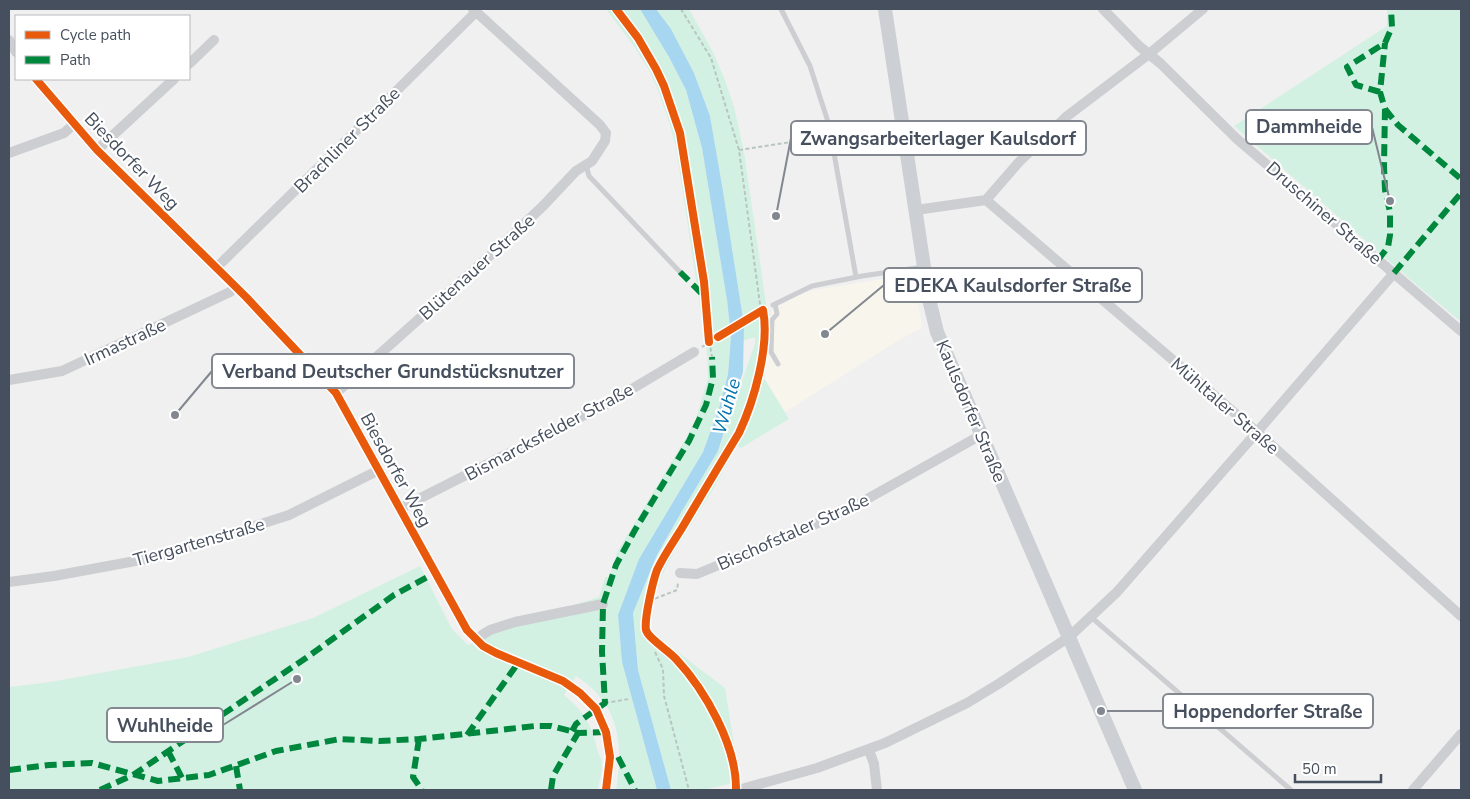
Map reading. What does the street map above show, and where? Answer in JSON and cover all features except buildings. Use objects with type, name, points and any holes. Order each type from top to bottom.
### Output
[{"type":"main road","name":"Kaulsdorfer Straße","points":[[885,9],[929,299],[937,332],[1135,790]]},
{"type":"street","name":"Druschiner Straße","points":[[1103,9],[1237,139],[1461,331]]},
{"type":"street","points":[[916,210],[986,200],[1019,162],[1066,117],[1149,54],[1203,9]]},
{"type":"street","name":"Blütenauer Straße","points":[[336,393],[494,252],[543,206],[576,171],[592,161],[605,141],[606,133],[600,124],[474,10]]},
{"type":"street","name":"Brachliner Straße","points":[[217,267],[374,114],[474,10]]},
{"type":"street","points":[[190,63],[214,40]]},
{"type":"street","name":"Biesdorfer Weg","points":[[37,80],[97,150],[217,267],[336,393],[467,630],[483,646],[496,653],[563,681],[580,693],[596,709],[606,732],[610,757],[606,790]]},
{"type":"street","points":[[97,150],[173,80]]},
{"type":"street","points":[[9,153],[64,133],[74,124]]},
{"type":"street","name":"Mühltaler Straße","points":[[986,200],[1257,432],[1461,616]]},
{"type":"street","points":[[737,790],[817,768],[869,750],[967,703],[1069,636],[1117,592],[1394,273]]},
{"type":"street","name":"Irmastraße","points":[[9,380],[62,372],[230,292],[235,286]]},
{"type":"street","name":"Bismarcksfelder Straße","points":[[401,508],[610,402],[694,352]]},
{"type":"street","name":"Bischofstaler Straße","points":[[680,573],[697,574],[826,521],[980,435]]},
{"type":"street","name":"Tiergartenstraße","points":[[9,582],[54,576],[157,557],[290,515],[379,470]]},
{"type":"street","points":[[478,641],[482,635],[490,630],[515,622],[603,604]]},
{"type":"street","points":[[1413,790],[1461,734]]},
{"type":"street","points":[[869,750],[874,764],[878,790]]},
{"type":"lane","points":[[781,9],[810,66],[831,136],[856,277]]},
{"type":"lane","points":[[586,165],[589,176],[680,272]]},
{"type":"lane","points":[[778,364],[771,352],[772,320],[777,314],[774,304],[812,286],[856,277],[924,267]]},
{"type":"lane","points":[[1091,617],[1291,790]]},
{"type":"lane","points":[[650,636],[686,670],[705,698],[728,742],[733,758],[737,790]]},
{"type":"path","points":[[616,9],[638,38],[656,69],[664,86],[680,133],[704,282],[712,357]]},
{"type":"path","points":[[681,9],[711,58],[740,150],[760,304],[763,310],[709,342]]},
{"type":"path","points":[[740,150],[903,125]]},
{"type":"path","points":[[649,601],[677,590],[680,573]]},
{"type":"path","points":[[650,636],[650,642],[663,669],[664,696],[689,790]]},
{"type":"path","points":[[605,703],[629,699]]},
{"type":"shaded area","points":[[914,274],[922,328],[902,338],[785,412],[764,378],[772,310],[803,293]]},
{"type":"green space","points":[[606,9],[640,9],[669,57],[686,90],[702,148],[731,335],[744,325],[710,116],[694,73],[671,29],[656,9],[689,9],[713,52],[725,80],[734,107],[744,152],[769,324],[768,355],[764,378],[789,419],[741,448],[737,446],[662,575],[652,602],[650,631],[725,688],[739,776],[733,779],[733,783],[704,790],[671,790],[638,670],[633,613],[657,555],[718,451],[755,343],[755,337],[730,345],[728,374],[720,405],[703,452],[639,559],[618,615],[622,662],[657,790],[616,790],[619,756],[615,726],[610,712],[602,699],[576,676],[564,695],[587,720],[593,735],[602,762],[598,790],[9,790],[9,687],[50,682],[188,657],[313,618],[420,566],[452,629],[468,645],[493,632],[599,597],[605,577],[609,577],[617,552],[686,438],[696,418],[708,378],[707,353],[676,147],[670,125],[649,70]]},
{"type":"green space","points":[[1387,9],[1461,9],[1461,322],[1234,126],[1387,26]]},
{"type":"water","name":"Wuhle","points":[[640,9],[656,9],[671,29],[694,73],[710,116],[744,325],[743,372],[718,451],[657,555],[633,613],[638,670],[671,790],[657,790],[622,662],[618,615],[639,559],[703,452],[720,405],[728,374],[731,336],[727,300],[702,148],[686,90],[669,57]]},
{"type":"marked path","points":[[1380,92],[1356,85],[1347,67],[1385,43],[1392,27],[1391,9]]},
{"type":"marked path","points":[[1378,260],[1388,247],[1390,235],[1390,212],[1385,190],[1384,166],[1385,109],[1380,92],[1385,43]]},
{"type":"marked path","points":[[1385,109],[1398,125],[1461,179]]},
{"type":"marked path","points":[[1394,273],[1461,193]]},
{"type":"marked path","points":[[680,272],[706,298]]},
{"type":"marked path","points":[[572,731],[576,724],[605,703],[602,652],[603,604],[616,565],[689,441],[706,405],[713,378],[712,357]]},
{"type":"marked path","points":[[100,790],[133,775],[306,658],[394,595],[435,573]]},
{"type":"marked path","points":[[467,735],[518,663]]},
{"type":"marked path","points":[[9,770],[49,765],[92,763],[158,781],[209,775],[276,751],[340,739],[379,741],[419,739],[535,726],[551,726],[578,733],[606,732]]},
{"type":"marked path","points":[[551,790],[553,776],[578,733]]},
{"type":"marked path","points":[[419,739],[413,777],[422,790]]},
{"type":"marked path","points":[[168,751],[182,778]]},
{"type":"marked path","points":[[618,757],[635,790]]},
{"type":"marked path","points":[[236,766],[240,790]]},
{"type":"cycle path","points":[[616,9],[638,38],[656,69],[664,86],[680,133],[704,282],[709,342]]},
{"type":"cycle path","points":[[37,80],[97,150],[246,297],[336,393],[467,630],[483,646],[496,653],[563,681],[580,693],[596,709],[606,732],[610,757],[606,790]]},
{"type":"cycle path","points":[[718,337],[763,310],[765,324],[762,356],[755,390],[745,420],[657,570],[649,600],[646,630],[655,641],[676,659],[698,686],[708,702],[725,737],[731,755],[736,790]]},
{"type":"place","name":"Dammheide","points":[[1390,201]]},
{"type":"place","name":"Zwangsarbeiterlager Kaulsdorf","points":[[776,216]]},
{"type":"place","name":"EDEKA Kaulsdorfer Straße","points":[[825,334]]},
{"type":"place","name":"Verband Deutscher Grundstücksnutzer","points":[[175,415]]},
{"type":"place","name":"Wuhlheide","points":[[297,679]]},
{"type":"place","name":"Hoppendorfer Straße","points":[[1101,711]]}]
